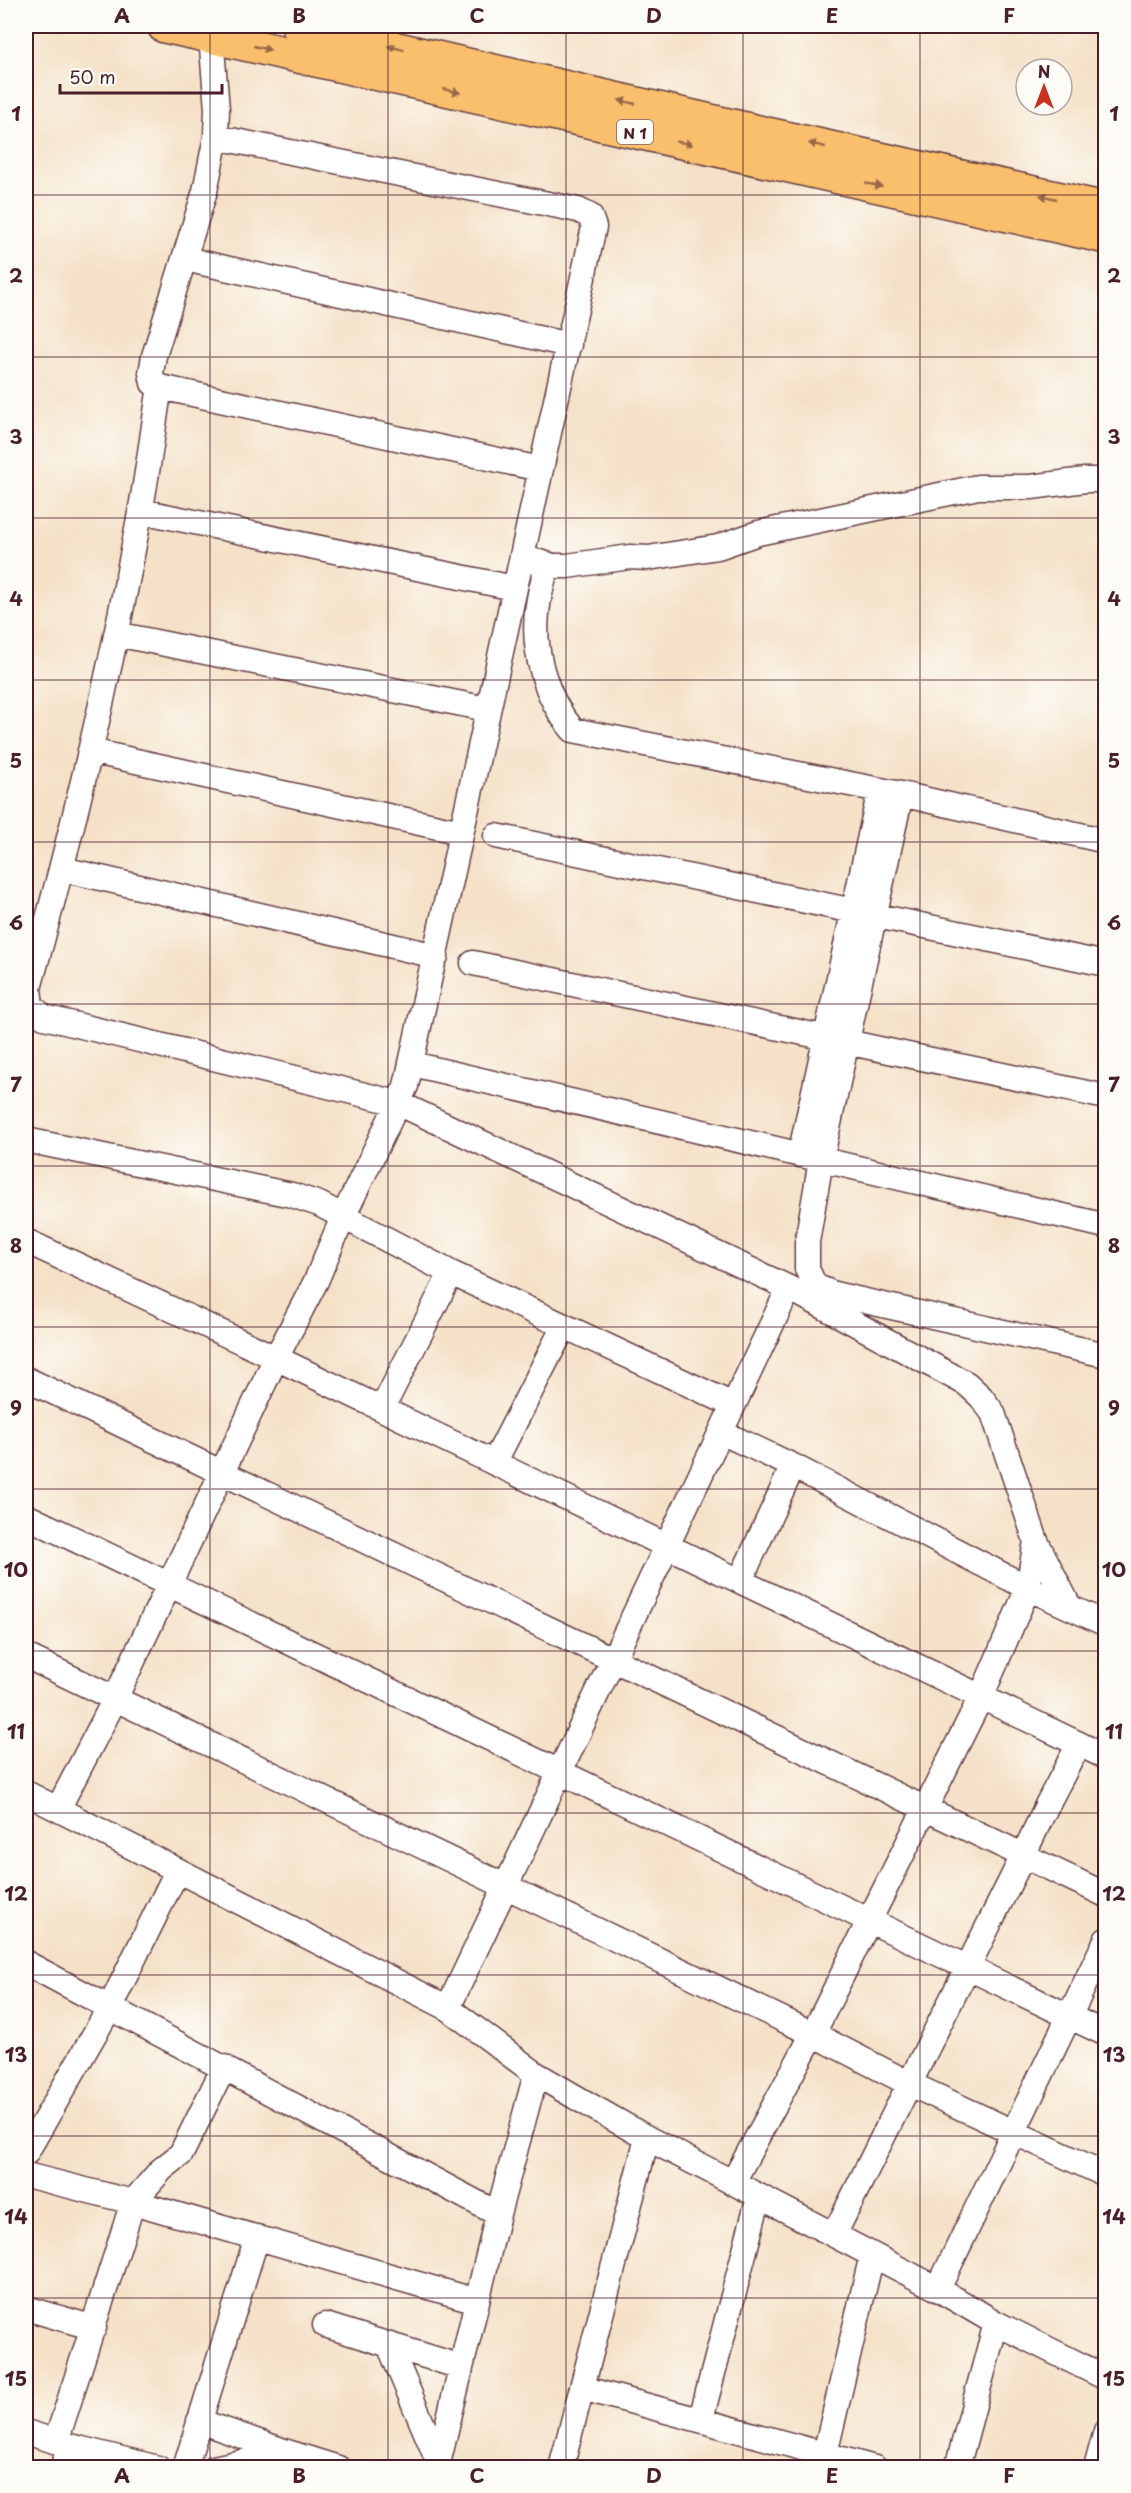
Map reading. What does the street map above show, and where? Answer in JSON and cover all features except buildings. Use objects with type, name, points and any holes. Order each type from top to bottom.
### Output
[{"type":"highway","name":"N 1","points":[[164,26],[1106,237]]},
{"type":"highway","name":"N 1","points":[[297,26],[1106,209]]},
{"type":"street","points":[[211,36],[217,109],[216,137],[205,191],[153,364],[153,383],[160,387],[540,469]]},
{"type":"street","points":[[58,1809],[170,1585],[276,1358],[316,1281],[343,1216],[406,1086],[594,227],[590,216],[578,210],[216,137]]},
{"type":"street","points":[[185,259],[568,345]]},
{"type":"street","points":[[160,387],[141,511],[116,634],[62,869],[29,988],[31,1006],[44,1017],[399,1103],[789,1288],[967,1384],[993,1413],[1036,1541],[1069,1606]]},
{"type":"street","points":[[521,556],[547,564],[567,566],[618,558],[648,558],[718,547],[758,533],[978,487],[1031,487],[1085,480],[1106,480]]},
{"type":"street","points":[[141,511],[514,588]]},
{"type":"street","points":[[547,564],[537,607],[537,637],[541,669],[561,716],[573,730],[890,792],[1106,842]]},
{"type":"street","points":[[116,634],[487,709]]},
{"type":"street","points":[[90,751],[461,832]]},
{"type":"street","points":[[890,792],[811,1158],[807,1269],[815,1286],[834,1294],[1106,1356]]},
{"type":"street","points":[[495,836],[1106,964]]},
{"type":"street","points":[[62,869],[436,956]]},
{"type":"street","points":[[472,963],[1106,1097]]},
{"type":"street","points":[[412,1064],[1106,1226]]},
{"type":"street","points":[[26,1140],[292,1195],[319,1204],[451,1273],[733,1405]]},
{"type":"street","points":[[26,1241],[276,1358],[1106,1757]]},
{"type":"street","points":[[382,1409],[451,1273]]},
{"type":"street","points":[[447,2008],[789,1288]]},
{"type":"street","points":[[494,1463],[564,1326]]},
{"type":"street","points":[[26,1379],[1106,1895]]},
{"type":"street","points":[[721,1432],[793,1466],[1028,1588],[1106,1624]]},
{"type":"street","points":[[740,1581],[793,1466]]},
{"type":"street","points":[[26,1516],[1106,2034]]},
{"type":"street","points":[[733,2182],[813,2034],[981,1697],[1028,1588],[1036,1541]]},
{"type":"street","points":[[26,1656],[813,2034],[910,2084],[1106,2175]]},
{"type":"street","points":[[834,2235],[1079,1744]]},
{"type":"street","points":[[26,1794],[447,2008],[536,2074],[647,2138],[938,2289],[996,2323],[1106,2378]]},
{"type":"street","points":[[26,2153],[109,2009],[177,1871]]},
{"type":"street","points":[[938,2289],[1106,1940]]},
{"type":"street","points":[[26,1963],[498,2214]]},
{"type":"street","points":[[63,2452],[94,2328],[133,2202],[161,2170],[181,2154],[224,2067]]},
{"type":"street","points":[[437,2464],[498,2214],[536,2074]]},
{"type":"street","points":[[561,2468],[647,2138]]},
{"type":"street","points":[[26,2175],[133,2202],[477,2301]]},
{"type":"street","points":[[701,2419],[759,2196]]},
{"type":"street","points":[[185,2468],[257,2237]]},
{"type":"street","points":[[825,2454],[873,2255]]},
{"type":"street","points":[[26,2308],[94,2328]]},
{"type":"street","points":[[957,2468],[996,2323]]},
{"type":"street","points":[[326,2325],[461,2367]]},
{"type":"street","points":[[389,2345],[437,2464]]},
{"type":"street","points":[[582,2388],[875,2468]]},
{"type":"street","points":[[199,2421],[338,2468]]},
{"type":"street","points":[[1096,2468],[1106,2431]]},
{"type":"street","points":[[26,2432],[63,2452],[158,2468]]},
{"type":"street","points":[[214,2468],[287,2452]]}]
